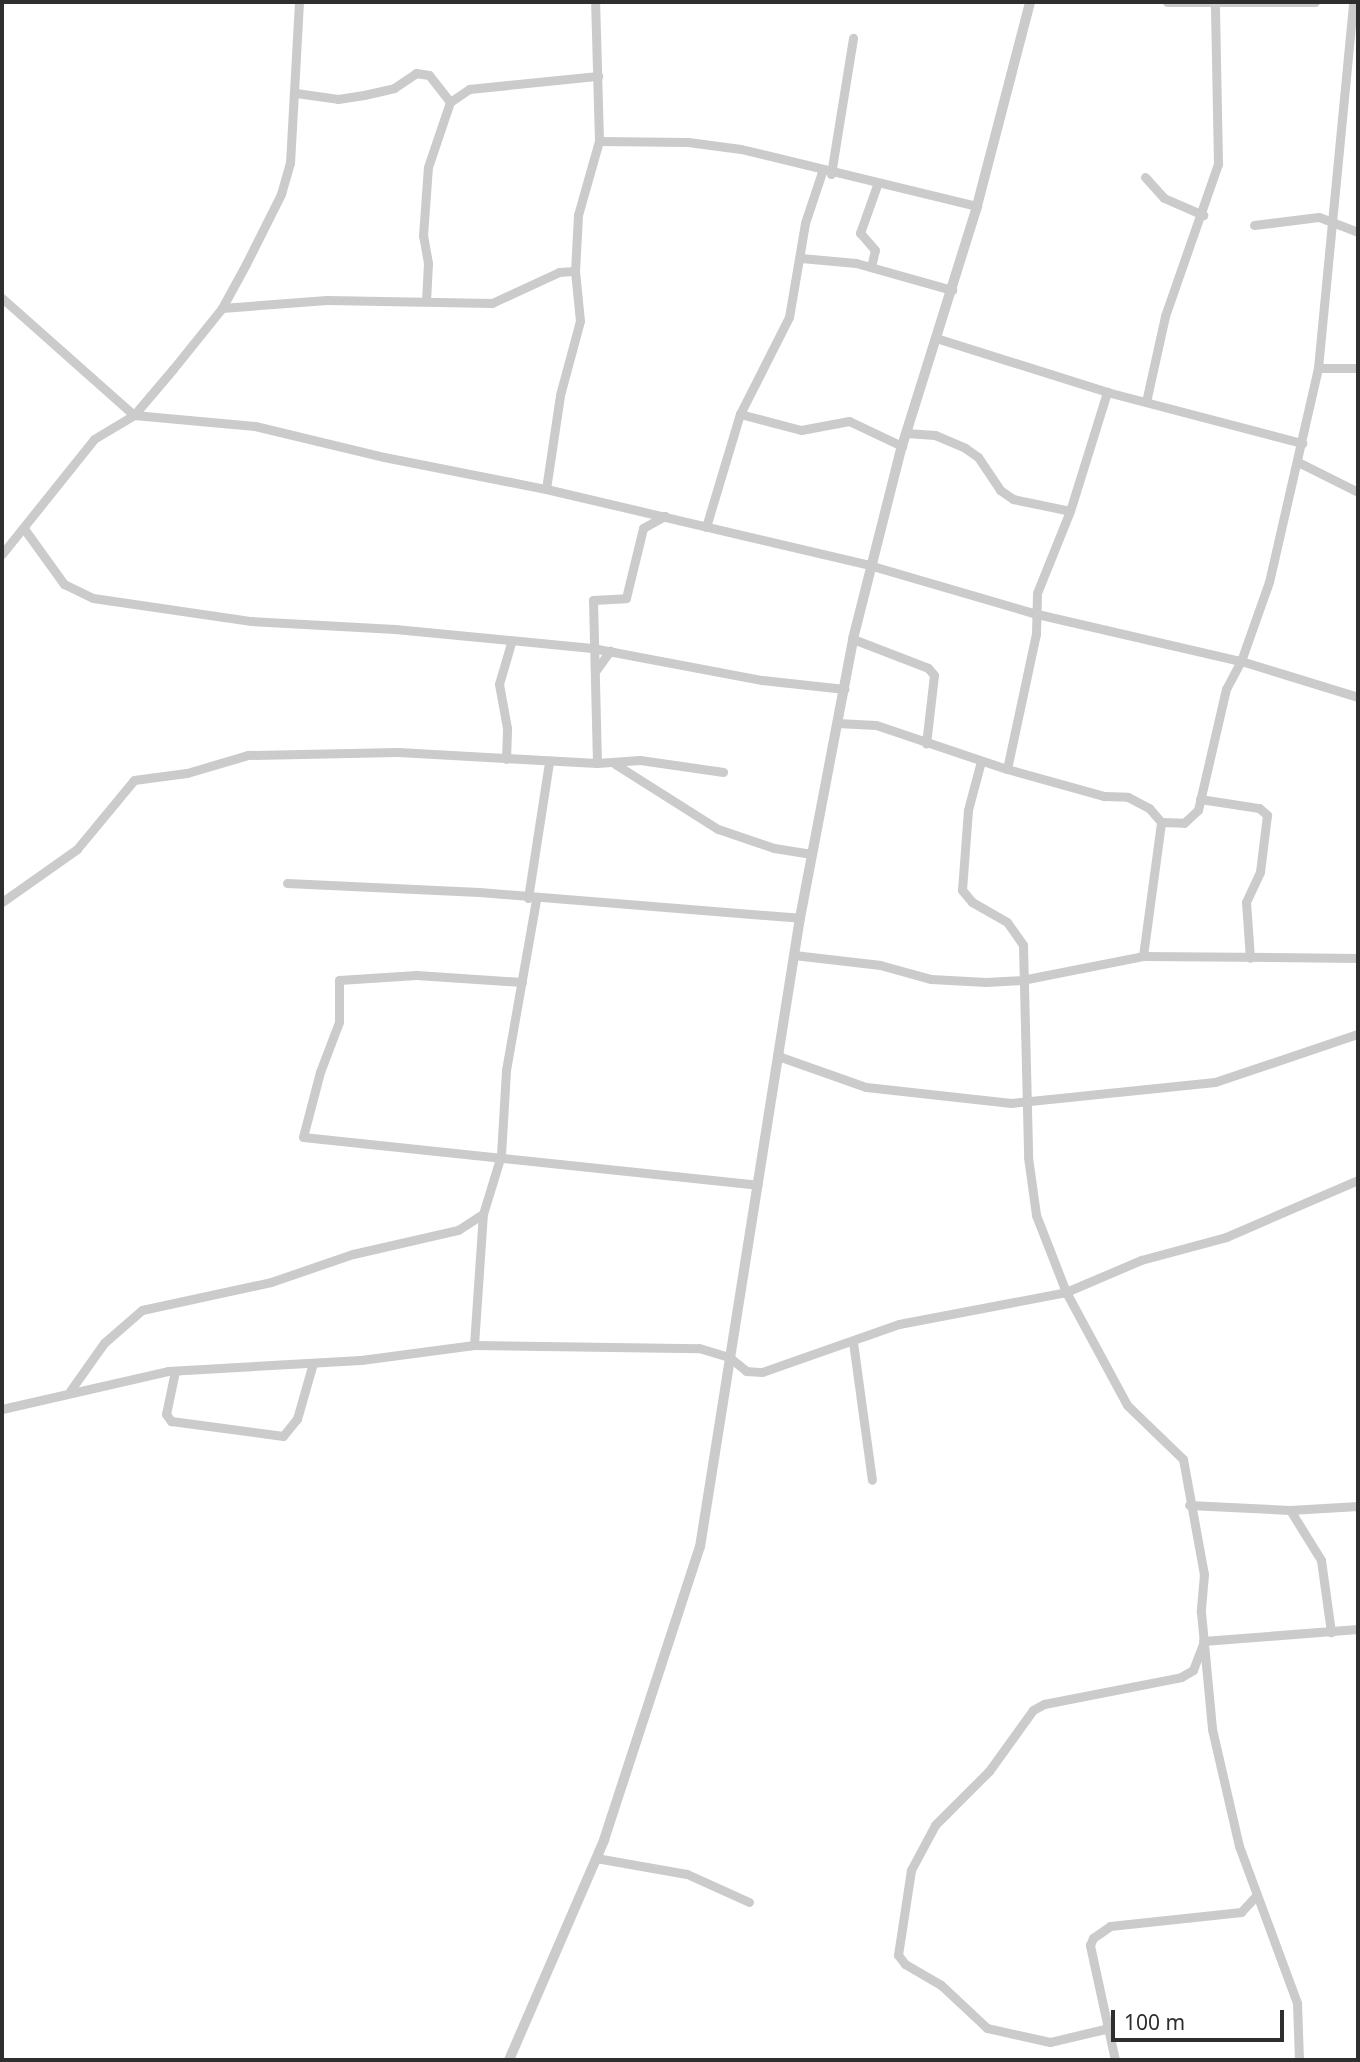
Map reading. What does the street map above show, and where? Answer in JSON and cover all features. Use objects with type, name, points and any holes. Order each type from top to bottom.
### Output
[{"type":"street","points":[[2,554],[25,530],[94,439],[134,415],[222,308],[281,194],[293,141],[299,2]]},
{"type":"street","points":[[546,489],[560,394],[580,321],[575,271],[578,215],[599,141],[595,2]]},
{"type":"street","points":[[509,2060],[596,1858],[649,1711],[700,1546],[800,918],[853,639],[869,565],[902,446],[977,206],[1030,2]]},
{"type":"street","points":[[1167,2],[1216,5],[1315,2]]},
{"type":"street","points":[[837,723],[876,725],[1007,769],[1104,796],[1128,797],[1149,808],[1161,822],[1184,823],[1198,810],[1226,689],[1241,661],[1269,582],[1318,368],[1353,2]]},
{"type":"street","points":[[1146,402],[1165,316],[1203,215],[1218,164],[1216,5]]},
{"type":"street","points":[[706,527],[740,414],[783,332],[801,258],[805,223],[827,173],[853,38]]},
{"type":"street","points":[[296,93],[338,99],[364,95],[394,88],[416,73],[429,75],[450,102]]},
{"type":"street","points":[[426,301],[428,263],[423,236],[428,167],[450,102],[469,89],[598,76]]},
{"type":"street","points":[[599,141],[713,145],[977,206]]},
{"type":"street","points":[[1145,177],[1164,198],[1203,215]]},
{"type":"street","points":[[871,267],[875,250],[860,233],[877,185]]},
{"type":"street","points":[[1254,225],[1319,217],[1358,232]]},
{"type":"street","points":[[801,258],[871,267],[952,290]]},
{"type":"street","points":[[222,308],[327,300],[492,303],[551,275],[575,271]]},
{"type":"street","points":[[2,298],[134,415],[255,426],[384,457],[665,516],[869,565],[1037,614],[1241,661],[1358,697]]},
{"type":"street","points":[[936,338],[1107,392],[1302,443]]},
{"type":"street","points":[[1318,368],[1358,368]]},
{"type":"street","points":[[1007,769],[1037,614],[1037,593],[1070,511],[1107,392]]},
{"type":"street","points":[[740,414],[801,430],[849,421],[902,446]]},
{"type":"street","points":[[906,433],[935,435],[965,447],[978,457],[1000,490],[1013,499],[1070,511]]},
{"type":"street","points":[[1298,462],[1358,492]]},
{"type":"street","points":[[597,763],[593,600],[626,598],[643,528],[665,516]]},
{"type":"street","points":[[25,530],[64,584],[93,598],[251,621],[395,629],[511,643],[593,648],[736,676],[845,689]]},
{"type":"street","points":[[853,639],[928,668],[934,675],[926,744]]},
{"type":"street","points":[[506,759],[507,728],[499,684],[511,643]]},
{"type":"street","points":[[596,670],[610,651]]},
{"type":"street","points":[[2,902],[77,849],[126,786],[145,775],[187,773],[248,755],[398,752],[550,762],[615,764],[656,761],[723,772]]},
{"type":"street","points":[[981,761],[968,810],[962,890],[1018,935],[1026,961],[1022,980],[1030,1100],[1028,1157],[1036,1215],[1066,1292],[1127,1405],[1179,1451],[1204,1574],[1203,1641],[1212,1729],[1239,1846],[1297,2003],[1299,2060]]},
{"type":"street","points":[[474,1345],[483,1214],[501,1155],[506,1070],[522,982],[550,762]]},
{"type":"street","points":[[615,764],[718,829],[774,848],[812,854]]},
{"type":"street","points":[[1200,799],[1259,808],[1267,815],[1260,872],[1246,902],[1250,958]]},
{"type":"street","points":[[1143,956],[1161,822]]},
{"type":"street","points":[[287,883],[800,918]]},
{"type":"street","points":[[794,955],[880,965],[956,982],[1022,980],[1143,956],[1358,958]]},
{"type":"street","points":[[522,982],[416,975],[339,980],[339,1022],[302,1132],[308,1140],[501,1155],[757,1185]]},
{"type":"street","points":[[778,1056],[886,1090],[1011,1103],[1215,1082],[1358,1034]]},
{"type":"street","points":[[2,1409],[97,1384],[175,1370],[313,1363],[474,1345],[699,1348],[729,1357],[746,1371],[762,1372],[924,1318],[1066,1292],[1141,1260],[1242,1231],[1358,1180]]},
{"type":"street","points":[[70,1391],[116,1328],[142,1310],[271,1282],[377,1247],[447,1233],[483,1214]]},
{"type":"street","points":[[853,1342],[872,1480]]},
{"type":"street","points":[[175,1370],[166,1414],[171,1421],[283,1436],[297,1419],[313,1363]]},
{"type":"street","points":[[86,1369],[97,1384]]},
{"type":"street","points":[[1189,1505],[1290,1510],[1358,1506]]},
{"type":"street","points":[[1290,1510],[1321,1560],[1331,1632]]},
{"type":"street","points":[[1203,1641],[1358,1629]]},
{"type":"street","points":[[1109,2028],[1050,2042],[987,2028],[941,1985],[905,1964],[898,1955],[911,1870],[935,1825],[989,1771],[1033,1710],[1044,1704],[1181,1677],[1193,1670],[1203,1641]]},
{"type":"street","points":[[596,1858],[687,1874],[749,1902]]},
{"type":"street","points":[[1115,2060],[1090,1945],[1098,1933],[1110,1926],[1241,1912],[1256,1896]]}]
